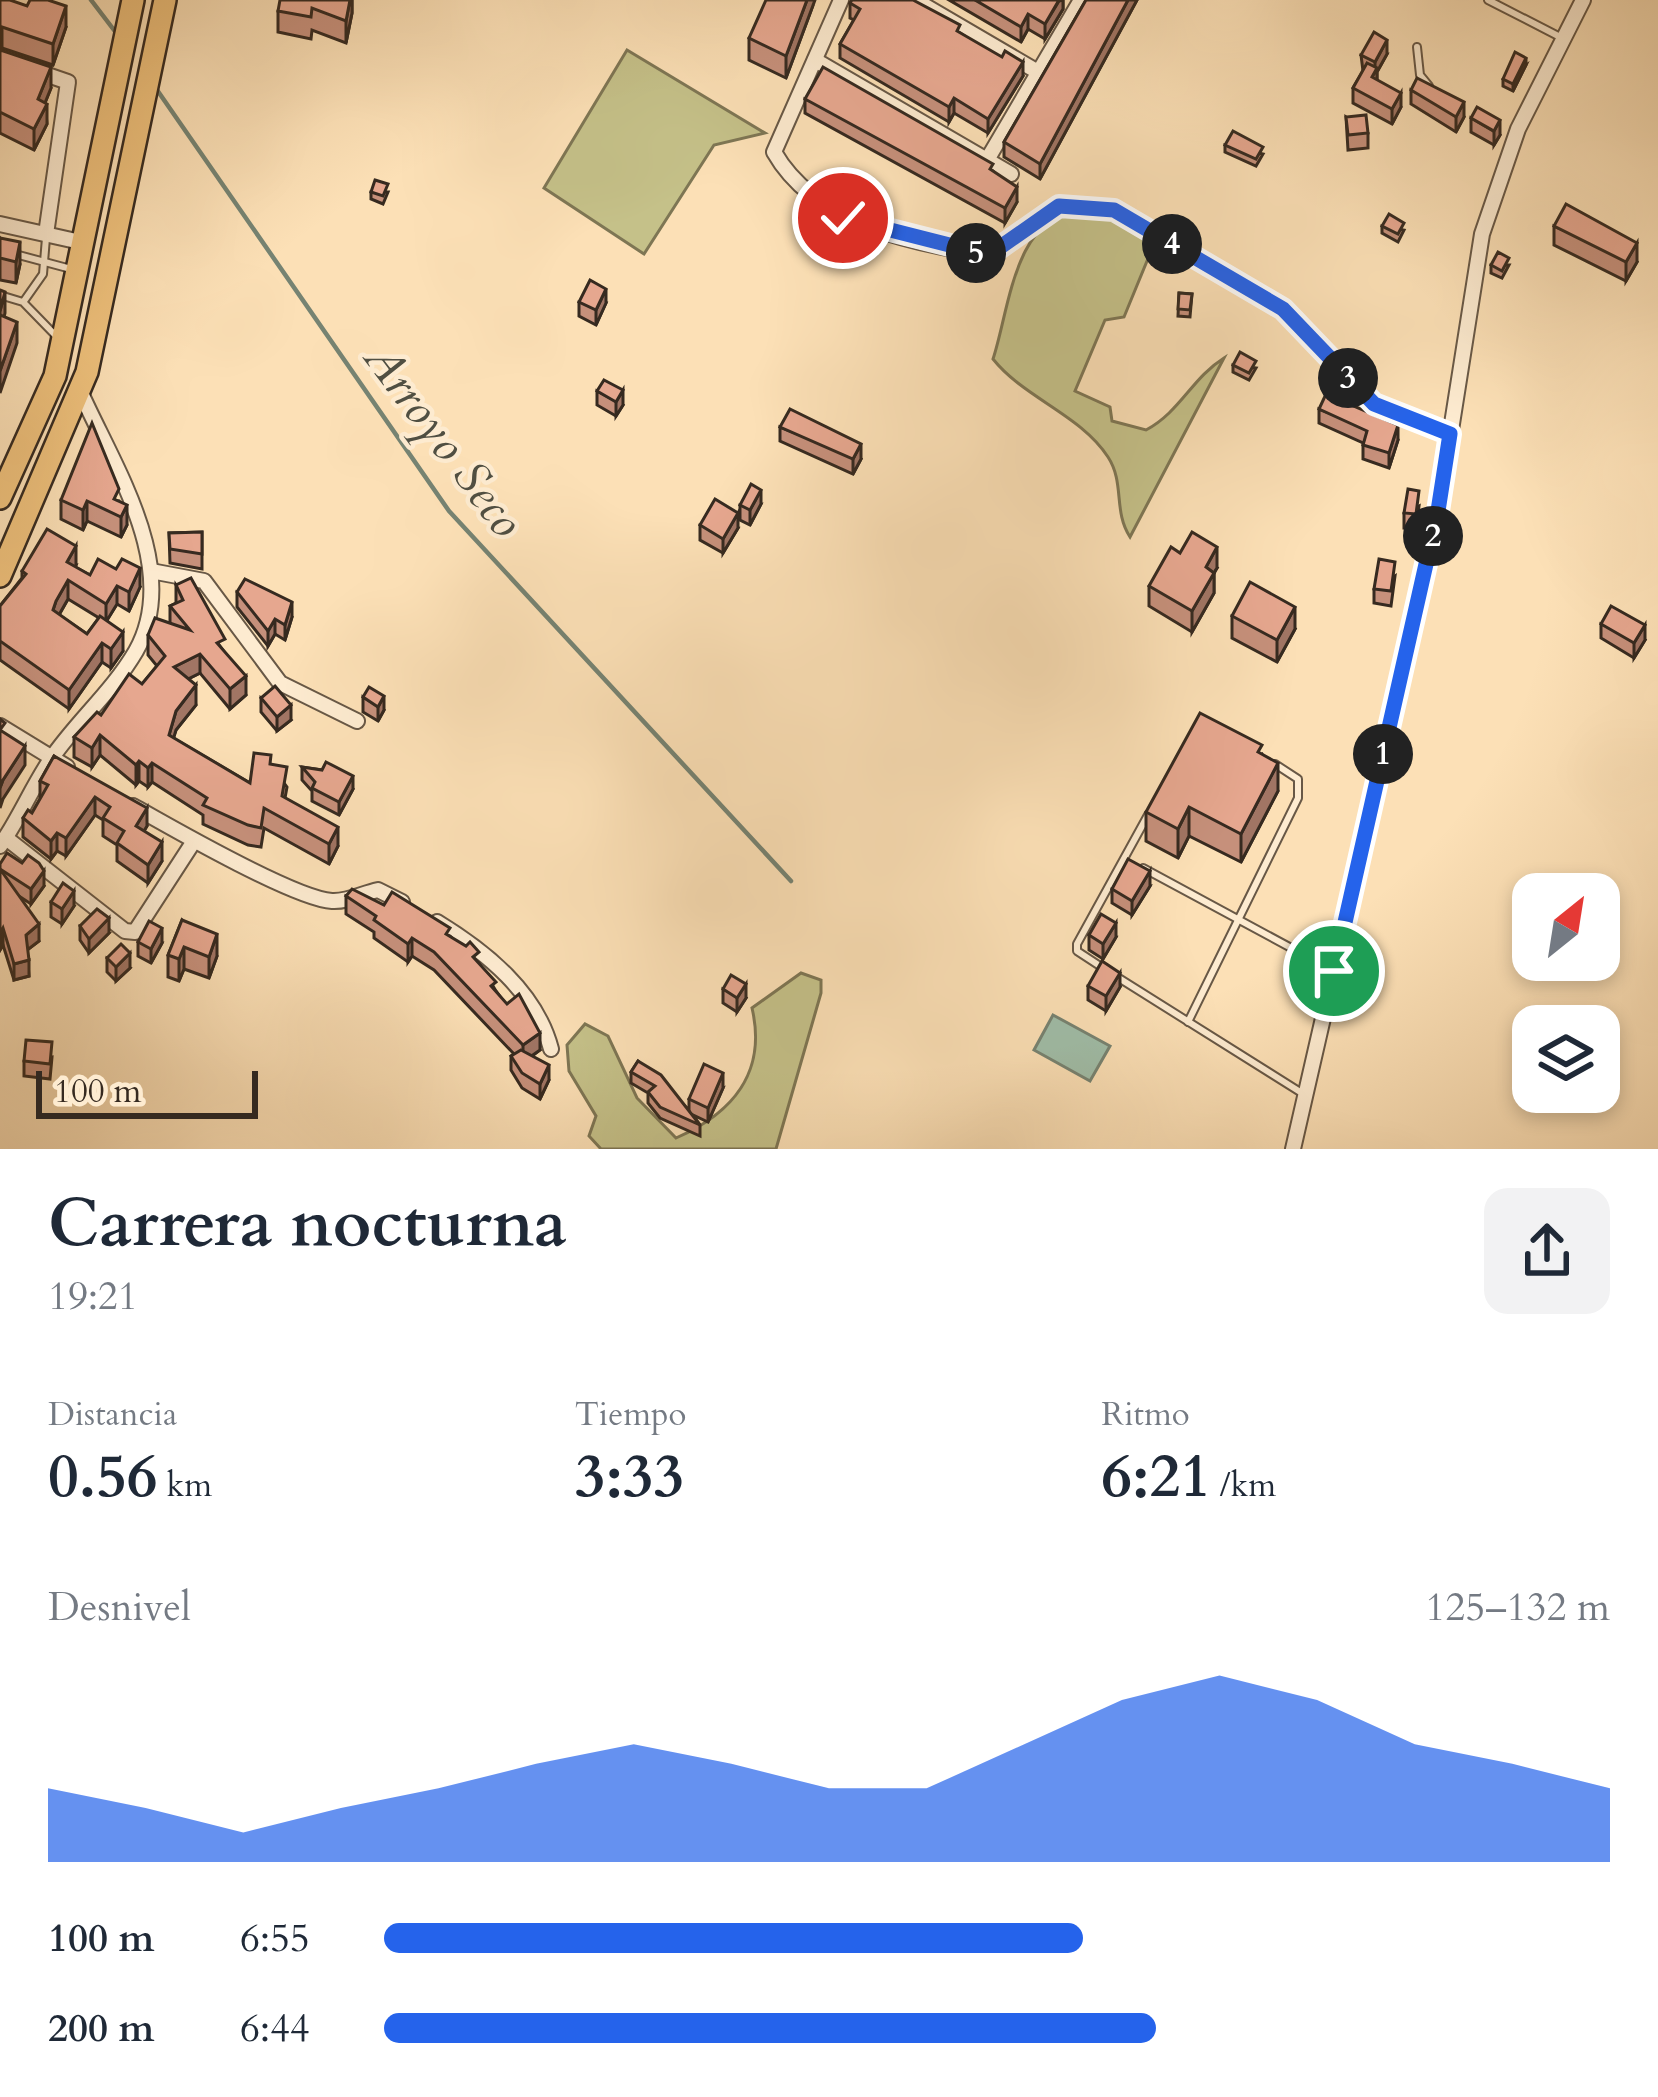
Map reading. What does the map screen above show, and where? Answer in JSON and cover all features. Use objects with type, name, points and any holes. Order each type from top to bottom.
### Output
[{"type":"main road","points":[[0,576],[80,393],[165,0]]},
{"type":"main road","points":[[0,498],[45,402],[80,272],[132,9]]},
{"type":"street","points":[[841,0],[774,152],[790,175],[848,221],[974,253],[1000,250],[1059,206],[1114,210],[1283,309],[1374,404],[1450,434]]},
{"type":"street","points":[[915,0],[1038,72]]},
{"type":"street","points":[[987,160],[1081,0]]},
{"type":"street","points":[[1293,1149],[1438,511],[1482,234],[1518,129],[1583,0]]},
{"type":"street","points":[[815,59],[1011,174]]},
{"type":"street","points":[[23,67],[68,82],[46,234]]},
{"type":"street","points":[[0,224],[86,242]]},
{"type":"street","points":[[80,393],[130,503],[152,572],[138,647],[112,688],[51,758],[3,842],[125,931],[135,932],[194,841]]},
{"type":"street","points":[[152,572],[204,580],[280,682],[357,721]]},
{"type":"street","points":[[0,726],[92,782]]},
{"type":"street","points":[[112,794],[194,841],[320,899],[346,900],[384,891],[484,954],[536,1007],[551,1049]]},
{"type":"lane","points":[[1488,0],[1564,39]]},
{"type":"lane","points":[[1417,47],[1420,75],[1448,96]]},
{"type":"lane","points":[[1501,121],[1518,129]]},
{"type":"lane","points":[[23,302],[37,287],[46,261],[46,234]]},
{"type":"lane","points":[[0,250],[80,272]]},
{"type":"lane","points":[[0,295],[23,302],[60,340]]},
{"type":"lane","points":[[1188,1022],[1298,798],[1298,779],[1272,762]]},
{"type":"lane","points":[[1154,803],[1077,951],[1305,1095]]},
{"type":"lane","points":[[1124,858],[1334,971]]},
{"type":"shaded area","points":[[627,50],[765,133],[714,145],[644,254],[544,188]]},
{"type":"shaded area","points":[[1076,212],[1109,217],[1154,244],[1124,317],[1105,320],[1075,391],[1110,407],[1112,421],[1146,430],[1224,358],[1130,537],[1113,467],[1097,442],[993,359],[1027,248],[1055,218]]},
{"type":"shaded area","points":[[801,973],[821,980],[821,993],[776,1149],[601,1149],[589,1136],[596,1116],[569,1071],[567,1045],[585,1024],[608,1036],[637,1098],[676,1138],[714,1116],[741,1088],[754,1052],[752,1008]]},
{"type":"shaded area","points":[[1053,1015],[1110,1046],[1090,1081],[1034,1050]]},
{"type":"building","points":[[0,0],[27,6],[30,0],[48,0],[66,6],[53,44],[0,29]]},
{"type":"building","points":[[280,0],[350,0],[346,21],[312,8],[311,17],[278,11]]},
{"type":"building","points":[[766,0],[807,0],[786,56],[749,38]]},
{"type":"building","points":[[852,0],[913,0],[960,25],[957,31],[1002,57],[1005,51],[1023,62],[988,119],[954,98],[949,107],[840,44],[860,9]]},
{"type":"building","points":[[975,0],[1059,0],[1045,24],[1028,14],[1021,27]]},
{"type":"building","points":[[1086,0],[1128,0],[1040,164],[1004,142]]},
{"type":"building","points":[[1374,32],[1387,40],[1375,62],[1361,55]]},
{"type":"building","points":[[0,50],[51,67],[38,99],[47,104],[34,129],[0,112]]},
{"type":"building","points":[[1515,52],[1526,58],[1513,84],[1503,79]]},
{"type":"building","points":[[1367,63],[1377,68],[1372,77],[1401,93],[1392,109],[1353,88]]},
{"type":"building","points":[[823,67],[993,164],[990,169],[1017,187],[1005,208],[805,99]]},
{"type":"building","points":[[1417,78],[1464,102],[1456,117],[1411,90]]},
{"type":"building","points":[[1477,107],[1500,120],[1494,131],[1471,118]]},
{"type":"building","points":[[1366,115],[1368,133],[1348,135],[1346,117]]},
{"type":"building","points":[[1233,131],[1263,147],[1256,159],[1225,145]]},
{"type":"building","points":[[375,180],[388,184],[383,196],[371,192]]},
{"type":"building","points":[[1566,204],[1637,243],[1626,262],[1554,226]]},
{"type":"building","points":[[1389,214],[1404,223],[1398,234],[1382,226]]},
{"type":"building","points":[[0,238],[20,242],[16,262],[0,258]]},
{"type":"building","points":[[1498,252],[1509,258],[1502,271],[1491,265]]},
{"type":"building","points":[[590,280],[606,289],[596,310],[579,302]]},
{"type":"building","points":[[1179,293],[1192,294],[1190,310],[1178,309]]},
{"type":"building","points":[[0,315],[17,322],[0,371]]},
{"type":"building","points":[[1240,352],[1256,361],[1249,373],[1233,365]]},
{"type":"building","points":[[604,380],[623,390],[616,402],[597,391]]},
{"type":"building","points":[[1326,394],[1398,425],[1389,453],[1363,445],[1367,431],[1319,409]]},
{"type":"building","points":[[790,409],[861,444],[853,459],[780,427]]},
{"type":"building","points":[[92,423],[119,489],[114,499],[127,505],[121,517],[87,501],[83,510],[61,500]]},
{"type":"building","points":[[751,484],[761,490],[750,510],[740,505]]},
{"type":"building","points":[[1408,489],[1419,491],[1416,514],[1404,513]]},
{"type":"building","points":[[715,499],[738,513],[723,539],[700,525]]},
{"type":"building","points":[[47,529],[76,546],[67,562],[90,575],[98,559],[116,569],[122,559],[140,568],[129,592],[117,586],[106,604],[68,580],[53,610],[87,634],[100,616],[123,632],[111,649],[102,643],[69,690],[0,641],[0,606],[26,574],[22,571]]},
{"type":"building","points":[[202,532],[202,554],[170,549],[169,533]]},
{"type":"building","points":[[1192,532],[1217,547],[1206,567],[1214,573],[1192,611],[1149,586],[1171,547],[1180,553]]},
{"type":"building","points":[[1379,559],[1395,562],[1391,591],[1374,589]]},
{"type":"building","points":[[191,578],[225,639],[217,643],[246,676],[230,689],[200,654],[174,667],[196,685],[176,711],[169,735],[250,783],[254,753],[271,755],[270,764],[287,767],[282,796],[338,827],[329,844],[264,808],[261,828],[248,825],[203,805],[207,798],[152,763],[148,768],[139,761],[136,765],[100,735],[92,748],[74,737],[97,712],[101,715],[129,674],[142,684],[165,656],[148,635],[155,618],[190,630],[170,606],[183,600],[176,585]]},
{"type":"building","points":[[245,579],[292,602],[285,625],[275,619],[268,631],[237,592]]},
{"type":"building","points":[[1250,582],[1295,607],[1277,640],[1232,616]]},
{"type":"building","points":[[1611,606],[1645,625],[1634,643],[1601,624]]},
{"type":"building","points":[[275,686],[291,705],[277,717],[261,698]]},
{"type":"building","points":[[369,687],[384,696],[378,707],[363,697]]},
{"type":"building","points":[[1200,713],[1262,745],[1258,752],[1278,763],[1241,834],[1189,807],[1178,829],[1146,812]]},
{"type":"building","points":[[0,730],[25,746],[0,788]]},
{"type":"building","points":[[54,756],[147,808],[136,826],[162,842],[148,865],[117,843],[124,831],[103,818],[110,807],[95,797],[66,838],[57,833],[51,841],[23,818],[28,810],[32,813],[48,785],[40,781]]},
{"type":"building","points":[[326,762],[353,776],[339,802],[312,788],[315,782],[302,767],[322,770]]},
{"type":"building","points":[[7,853],[22,863],[28,855],[39,863],[44,871],[31,889],[0,869]]},
{"type":"building","points":[[1128,859],[1150,871],[1132,901],[1112,889]]},
{"type":"building","points":[[0,869],[39,924],[26,935],[29,960],[14,964],[3,928],[0,934]]},
{"type":"building","points":[[63,883],[74,891],[62,909],[51,902]]},
{"type":"building","points":[[352,889],[384,905],[392,892],[450,928],[446,934],[466,946],[470,942],[479,952],[473,957],[496,982],[491,986],[507,1004],[519,994],[540,1033],[523,1045],[434,952],[412,938],[408,944],[346,896]]},
{"type":"building","points":[[97,909],[109,918],[89,939],[80,926]]},
{"type":"building","points":[[1101,914],[1116,923],[1103,944],[1089,935]]},
{"type":"building","points":[[182,920],[217,934],[209,957],[184,947],[179,959],[168,955]]},
{"type":"building","points":[[149,921],[162,928],[151,949],[138,942]]},
{"type":"building","points":[[121,944],[130,953],[116,967],[107,958]]},
{"type":"building","points":[[1102,961],[1120,973],[1106,996],[1088,986]]},
{"type":"building","points":[[731,975],[746,984],[737,998],[723,989]]},
{"type":"building","points":[[26,1040],[52,1042],[50,1064],[24,1061]]},
{"type":"building","points":[[521,1050],[549,1065],[540,1084],[522,1073],[511,1056]]},
{"type":"building","points":[[638,1061],[661,1075],[700,1125],[660,1107],[648,1092],[655,1086],[631,1072]]},
{"type":"building","points":[[704,1064],[723,1073],[708,1108],[689,1099]]},
{"type":"waterway","name":"Arroyo Seco","points":[[91,0],[117,34]]},
{"type":"waterway","name":"Arroyo Seco","points":[[155,87],[449,511],[791,881]]},
{"type":"route","points":[[843,218],[989,255],[1059,206],[1114,210],[1283,309],[1374,404],[1450,434],[1438,511],[1334,971]]}]
